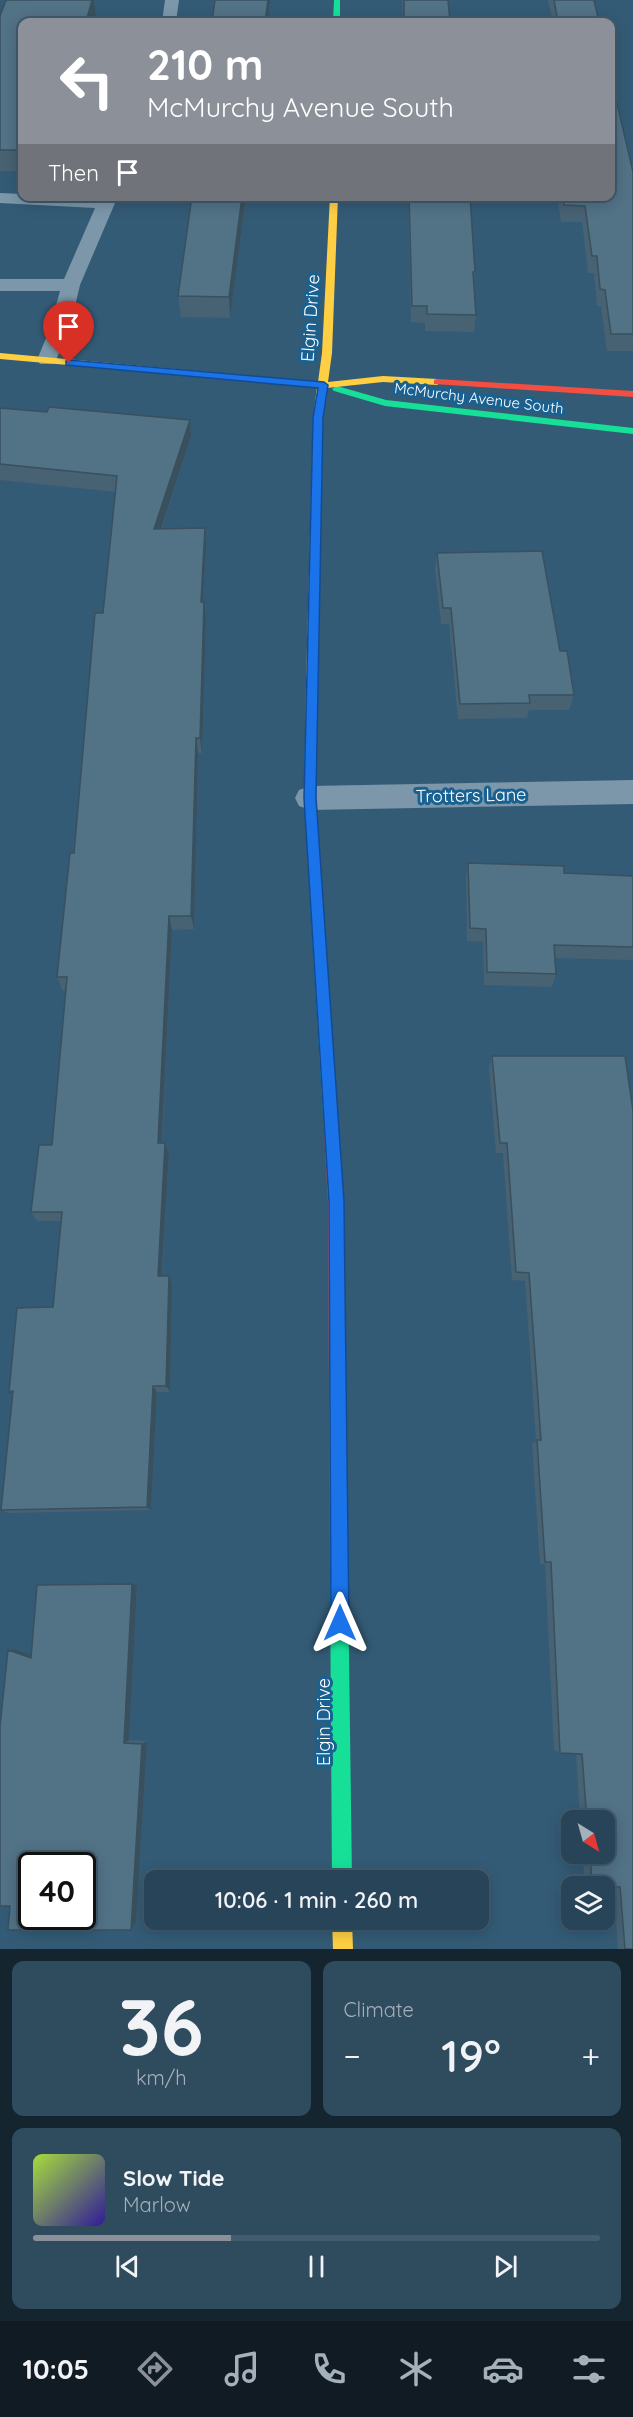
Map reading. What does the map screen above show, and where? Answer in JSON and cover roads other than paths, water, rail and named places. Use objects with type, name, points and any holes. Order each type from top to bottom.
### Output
[{"type":"street","points":[[337,0],[337,18]]},
{"type":"street","name":"Elgin Drive","points":[[334,201],[327,353],[318,418],[310,798],[336,1201],[342,1870]]},
{"type":"street","name":"McMurchy Avenue South","points":[[0,356],[324,385],[383,379],[633,394]]},
{"type":"street","name":"McMurchy Avenue South","points":[[324,385],[385,403],[633,431]]},
{"type":"street","name":"Trotters Lane","points":[[310,798],[633,792]]},
{"type":"street","points":[[342,1930],[343,1949]]},
{"type":"lane","points":[[170,18],[172,3]]},
{"type":"lane","points":[[0,198],[18,198]]},
{"type":"lane","points":[[47,360],[59,331],[71,285],[109,201]]},
{"type":"lane","points":[[0,285],[71,285]]}]
